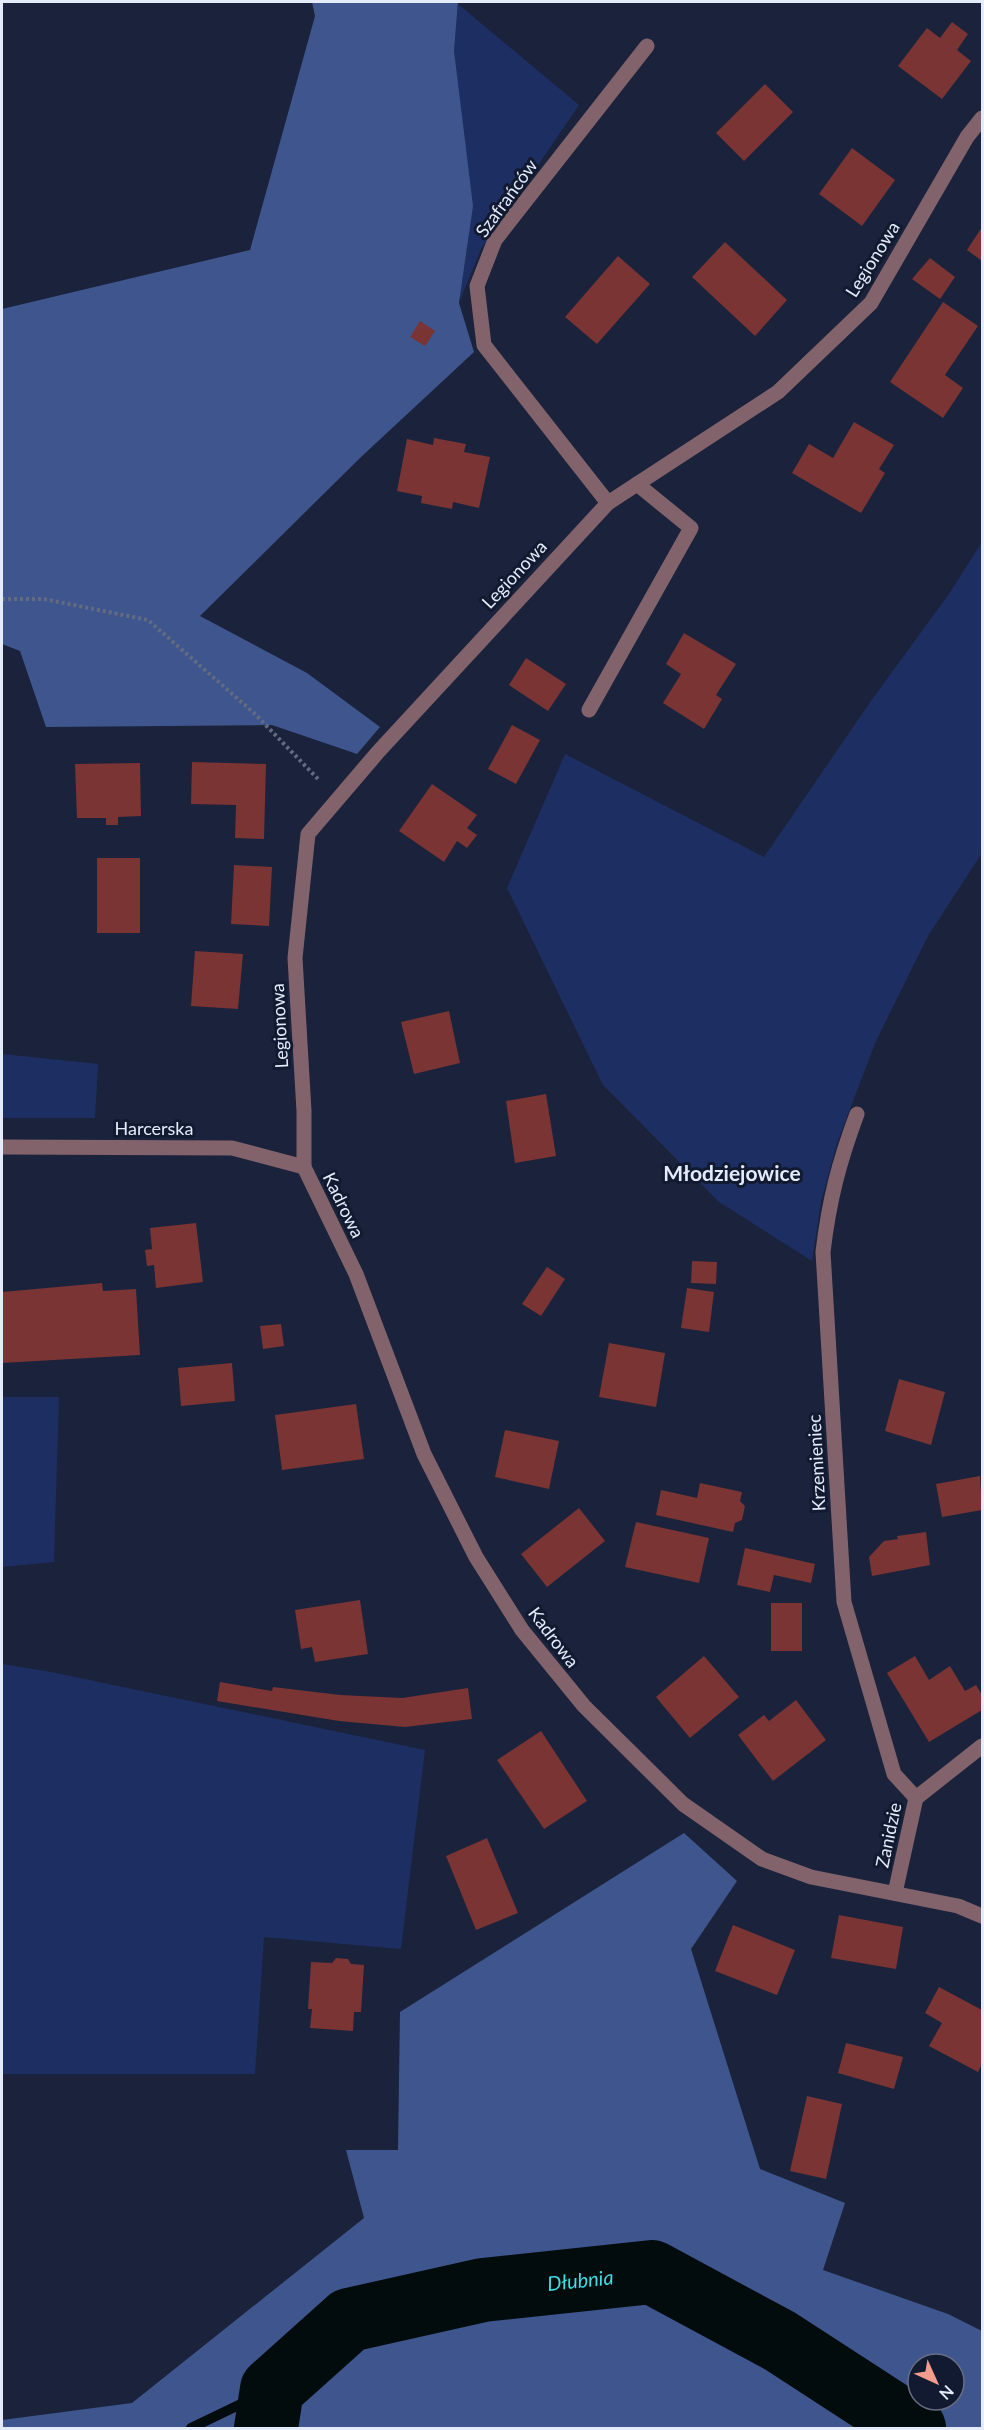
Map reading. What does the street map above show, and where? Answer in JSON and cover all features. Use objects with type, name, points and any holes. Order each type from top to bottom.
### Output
[{"type":"street","name":"Szafrańców","points":[[608,503],[484,345],[477,286],[495,240],[647,46]]},
{"type":"street","name":"Legionowa","points":[[304,1167],[304,1111],[295,958],[308,834],[394,734],[608,503],[778,392],[871,303],[967,137],[982,117]]},
{"type":"street","points":[[589,710],[691,528],[637,484]]},
{"type":"street","name":"Krzemieniec","points":[[857,1114],[841,1157],[829,1203],[823,1252],[844,1602],[894,1774],[916,1798]]},
{"type":"street","name":"Harcerska","points":[[2,1147],[232,1148],[304,1167]]},
{"type":"street","name":"Kadrowa","points":[[304,1167],[356,1274],[424,1454],[476,1557],[522,1630],[584,1706],[683,1804],[762,1859],[811,1878],[958,1906],[982,1916]]},
{"type":"street","name":"Zanidzie","points":[[895,1893],[916,1798],[982,1746]]},
{"type":"path","points":[[2,599],[44,599],[147,620],[254,713],[338,800]]},
{"type":"shaded area","points":[[312,2],[458,2],[454,51],[473,206],[459,303],[474,352],[361,457],[200,616],[307,673],[380,727],[357,754],[272,725],[46,727],[20,651],[2,644],[2,309],[250,250],[315,16]]},
{"type":"shaded area","points":[[458,4],[579,105],[481,249],[459,303],[469,234],[454,51]]},
{"type":"shaded area","points":[[982,542],[982,853],[928,936],[876,1041],[837,1143],[821,1202],[812,1261],[719,1202],[603,1085],[507,888],[565,754],[764,857],[873,698],[949,594]]},
{"type":"shaded area","points":[[2,1054],[98,1064],[95,1118],[2,1118]]},
{"type":"shaded area","points":[[2,1397],[59,1397],[54,1562],[2,1567]]},
{"type":"shaded area","points":[[2,1664],[51,1672],[425,1750],[401,1949],[264,1937],[255,2074],[2,2074]]},
{"type":"shaded area","points":[[684,1833],[737,1881],[691,1949],[760,2169],[845,2203],[823,2270],[948,2314],[982,2331],[982,2428],[2,2428],[2,2420],[132,2403],[364,2218],[346,2150],[398,2150],[400,2012]]},
{"type":"building","points":[[952,22],[968,34],[957,50],[971,61],[942,99],[898,66],[927,28],[940,38]]},
{"type":"building","points":[[765,84],[793,112],[744,161],[716,133]]},
{"type":"building","points":[[852,148],[895,180],[862,226],[819,194]]},
{"type":"building","points":[[982,227],[982,261],[967,250]]},
{"type":"building","points":[[725,242],[787,300],[755,336],[692,277]]},
{"type":"building","points":[[618,256],[650,284],[597,344],[565,317]]},
{"type":"building","points":[[930,258],[955,277],[940,299],[912,279]]},
{"type":"building","points":[[943,302],[978,326],[945,375],[963,388],[943,418],[890,382]]},
{"type":"building","points":[[420,321],[435,331],[425,346],[410,337]]},
{"type":"building","points":[[854,422],[894,445],[879,469],[885,473],[861,513],[792,473],[809,444],[833,458]]},
{"type":"building","points":[[434,438],[466,444],[464,452],[490,457],[479,508],[453,502],[452,509],[421,503],[422,496],[397,491],[407,439],[433,445]]},
{"type":"building","points":[[684,633],[736,664],[716,695],[722,699],[704,729],[663,703],[681,674],[666,664]]},
{"type":"building","points":[[526,658],[566,684],[548,711],[509,685]]},
{"type":"building","points":[[512,725],[540,740],[516,784],[488,769]]},
{"type":"building","points":[[192,762],[266,764],[264,839],[235,838],[236,805],[191,804]]},
{"type":"building","points":[[140,763],[141,816],[118,817],[118,825],[106,825],[106,818],[77,818],[75,764]]},
{"type":"building","points":[[432,784],[477,815],[467,828],[477,835],[467,848],[457,841],[444,862],[399,831]]},
{"type":"building","points":[[97,858],[140,858],[140,933],[97,933]]},
{"type":"building","points":[[234,865],[272,867],[269,926],[231,924]]},
{"type":"building","points":[[195,951],[243,954],[238,1009],[191,1006]]},
{"type":"building","points":[[449,1011],[460,1063],[414,1074],[401,1022]]},
{"type":"building","points":[[546,1094],[556,1156],[515,1163],[506,1101]]},
{"type":"building","points":[[196,1223],[203,1282],[156,1288],[154,1265],[147,1266],[145,1250],[152,1249],[150,1228]]},
{"type":"building","points":[[692,1261],[717,1262],[716,1284],[691,1283]]},
{"type":"building","points":[[547,1267],[565,1279],[541,1316],[522,1304]]},
{"type":"building","points":[[102,1283],[103,1291],[136,1289],[140,1355],[2,1363],[2,1292]]},
{"type":"building","points":[[687,1288],[714,1292],[709,1332],[681,1328]]},
{"type":"building","points":[[281,1324],[284,1346],[263,1349],[260,1326]]},
{"type":"building","points":[[609,1343],[665,1353],[656,1407],[599,1397]]},
{"type":"building","points":[[232,1363],[235,1401],[181,1406],[178,1368]]},
{"type":"building","points":[[899,1379],[945,1392],[931,1445],[885,1431]]},
{"type":"building","points":[[356,1404],[364,1459],[282,1470],[275,1415]]},
{"type":"building","points":[[505,1430],[559,1441],[549,1489],[495,1477]]},
{"type":"building","points":[[980,1476],[982,1510],[942,1517],[936,1484]]},
{"type":"building","points":[[700,1483],[742,1492],[740,1501],[745,1506],[742,1520],[735,1523],[733,1532],[656,1515],[661,1490],[697,1498]]},
{"type":"building","points":[[579,1508],[605,1541],[547,1587],[521,1554]]},
{"type":"building","points":[[636,1522],[709,1538],[699,1583],[625,1567]]},
{"type":"building","points":[[926,1532],[930,1565],[872,1576],[869,1557],[884,1541],[898,1539],[897,1536]]},
{"type":"building","points":[[745,1548],[815,1564],[811,1583],[774,1575],[770,1592],[737,1585]]},
{"type":"building","points":[[360,1600],[368,1654],[315,1662],[312,1647],[301,1649],[295,1610]]},
{"type":"building","points":[[771,1603],[802,1603],[802,1651],[771,1651]]},
{"type":"building","points":[[704,1656],[739,1697],[690,1738],[656,1697]]},
{"type":"building","points":[[915,1656],[929,1680],[950,1666],[965,1691],[976,1685],[982,1695],[982,1710],[929,1742],[887,1673]]},
{"type":"building","points":[[220,1682],[272,1691],[273,1687],[340,1695],[402,1698],[468,1688],[472,1719],[405,1727],[339,1721],[217,1701]]},
{"type":"building","points":[[796,1700],[826,1740],[773,1781],[738,1735],[764,1715],[769,1721]]},
{"type":"building","points":[[541,1731],[587,1801],[544,1829],[497,1760]]},
{"type":"building","points":[[487,1838],[518,1913],[476,1930],[446,1856]]},
{"type":"building","points":[[839,1915],[903,1927],[896,1969],[831,1958]]},
{"type":"building","points":[[733,1925],[795,1950],[777,1995],[715,1971]]},
{"type":"building","points":[[336,1958],[348,1959],[351,1964],[364,1965],[361,2012],[354,2012],[353,2031],[310,2028],[312,2009],[308,2009],[311,1962],[332,1963]]},
{"type":"building","points":[[939,1987],[982,2010],[982,2064],[978,2072],[929,2046],[942,2023],[925,2013]]},
{"type":"building","points":[[846,2043],[903,2057],[894,2089],[838,2073]]},
{"type":"building","points":[[807,2096],[842,2104],[826,2179],[790,2171]]},
{"type":"waterway","name":"Dłubnia","points":[[266,2428],[272,2389],[349,2320],[483,2290],[652,2272],[780,2341],[914,2428]]},
{"type":"waterway","points":[[191,2428],[272,2389]]},
{"type":"district","name":"Młodziejowice","points":[[732,1172]]}]
